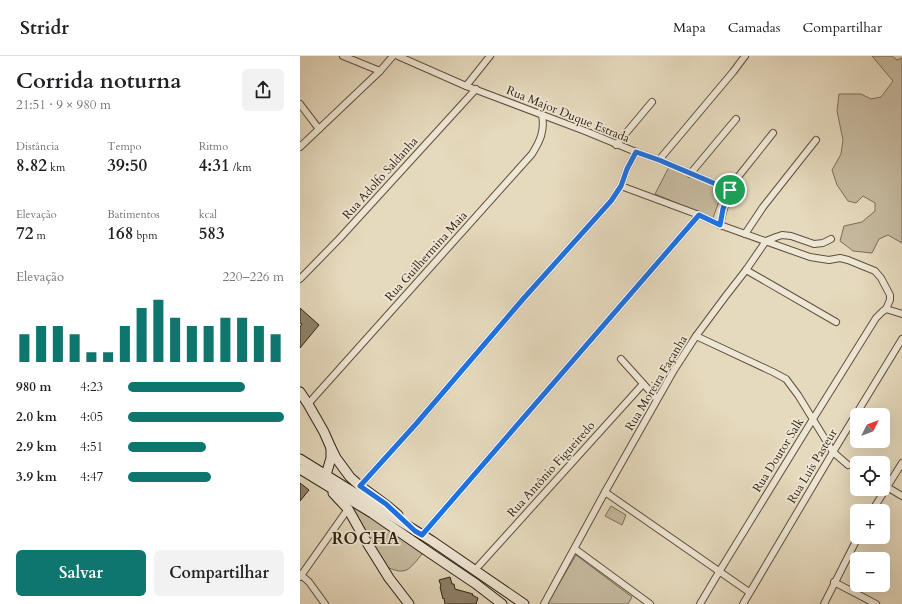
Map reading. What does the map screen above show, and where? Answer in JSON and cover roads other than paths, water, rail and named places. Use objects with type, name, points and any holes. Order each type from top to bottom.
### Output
[{"type":"main road","points":[[300,392],[324,432],[336,458],[350,477],[360,486],[386,504],[419,533]]},
{"type":"main road","points":[[324,478],[331,458],[331,448]]},
{"type":"main road","points":[[300,459],[372,513],[476,584],[502,604]]},
{"type":"main road","points":[[300,468],[324,478],[419,533],[524,604]]},
{"type":"main road","points":[[324,478],[348,509],[389,578],[409,604]]},
{"type":"street","points":[[343,56],[380,71]]},
{"type":"street","points":[[300,147],[380,71],[393,56]]},
{"type":"street","name":"Rua Major Duque Estrada","points":[[398,56],[466,86],[585,131],[616,145],[659,160],[730,190]]},
{"type":"street","points":[[466,86],[490,56]]},
{"type":"street","points":[[659,160],[733,72],[744,56]]},
{"type":"street","name":"Rua Adolfo Saldanha","points":[[300,279],[340,238],[476,89]]},
{"type":"street","points":[[616,145],[652,102]]},
{"type":"street","points":[[300,104],[319,129]]},
{"type":"street","name":"Rua Guilhermina Maia","points":[[308,404],[532,154],[541,139],[544,123],[542,115]]},
{"type":"street","points":[[690,174],[736,119]]},
{"type":"street","points":[[720,225],[723,209],[730,190],[737,177],[773,133]]},
{"type":"street","points":[[745,234],[763,207],[816,140]]},
{"type":"street","points":[[360,486],[611,201],[621,186],[627,169],[636,152]]},
{"type":"street","points":[[621,186],[699,215],[720,225],[810,257],[829,260],[840,258],[875,271],[881,278],[890,295],[890,300],[886,310],[902,314]]},
{"type":"street","points":[[419,533],[699,215]]},
{"type":"street","points":[[766,241],[782,235],[791,236],[814,244],[823,243],[831,239]]},
{"type":"street","name":"Rua Moreira Façanha","points":[[544,604],[674,370],[696,336],[766,241]]},
{"type":"street","points":[[746,270],[836,322]]},
{"type":"street","name":"Rua Doutor Salk","points":[[700,604],[876,318],[886,310]]},
{"type":"street","points":[[696,336],[786,379],[833,452],[848,465]]},
{"type":"street","name":"Rua Luís Pasteur","points":[[742,604],[902,339]]},
{"type":"street","points":[[621,359],[657,399]]},
{"type":"street","name":"Rua Antônio Figueiredo","points":[[475,570],[643,384]]},
{"type":"street","points":[[890,482],[902,463]]},
{"type":"street","points":[[890,489],[902,496]]},
{"type":"street","points":[[605,492],[749,592]]},
{"type":"street","points":[[325,604],[309,582],[300,575],[348,509]]},
{"type":"street","points":[[824,604],[854,544]]},
{"type":"street","points":[[574,549],[650,604]]},
{"type":"street","points":[[834,582],[876,604]]},
{"type":"district","name":"ROCHA","points":[[366,538]]}]
